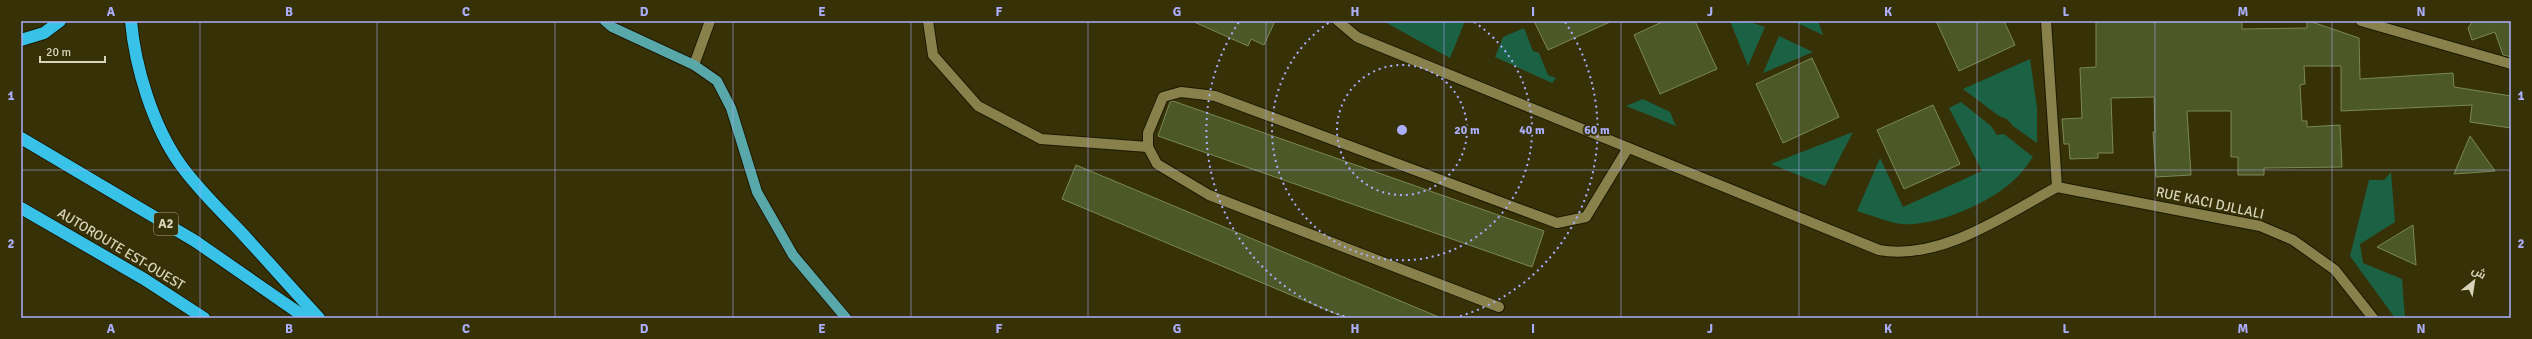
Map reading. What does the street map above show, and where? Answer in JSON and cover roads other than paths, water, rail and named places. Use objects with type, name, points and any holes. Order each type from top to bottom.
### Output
[{"type":"highway","points":[[21,40],[44,33],[60,21]]},
{"type":"highway","points":[[131,21],[133,46],[146,91],[166,137],[180,163],[203,192],[319,318]]},
{"type":"highway","name":"A2","points":[[21,138],[195,241],[306,318]]},
{"type":"highway","name":"AUTOROUTE EST-OUEST","points":[[21,208],[144,279],[204,318]]},
{"type":"main road","points":[[605,21],[612,27],[694,66],[717,82],[731,108],[757,192],[793,255],[846,318]]},
{"type":"street","points":[[694,66],[710,21]]},
{"type":"street","points":[[928,21],[933,55],[978,106],[1041,139],[1148,147]]},
{"type":"street","points":[[1338,21],[1356,37],[1879,250],[1895,253],[1934,246],[1982,228],[2057,187],[2046,21]]},
{"type":"street","points":[[2361,21],[2511,64]]},
{"type":"street","points":[[1499,307],[1209,195],[1157,164],[1148,147],[1148,133],[1163,97],[1181,92],[1215,96],[1557,222],[1586,217],[1628,148]]},
{"type":"street","name":"RUE KACI DJLLALI","points":[[2057,187],[2260,226],[2293,240],[2317,255],[2334,270],[2373,318]]}]
